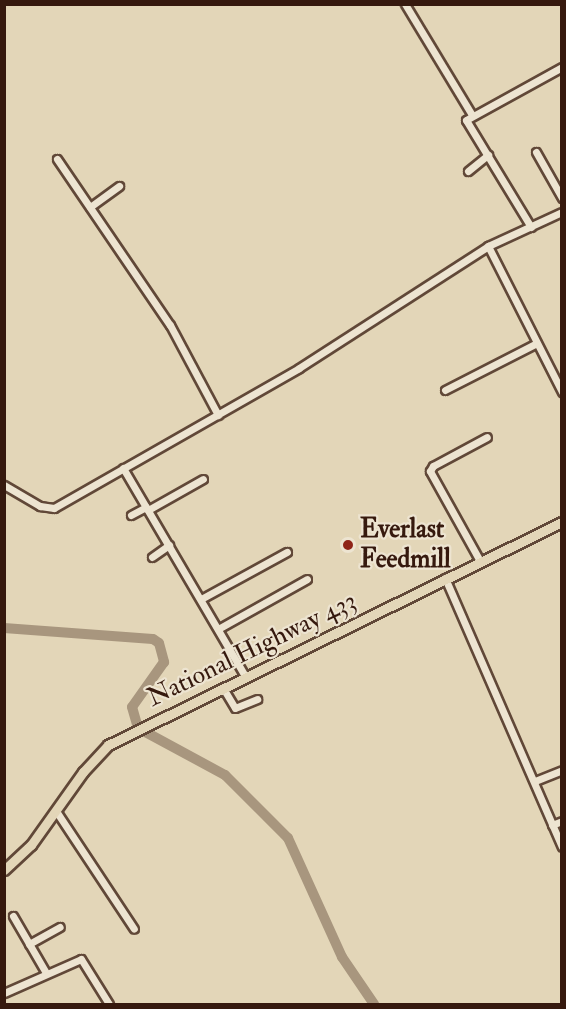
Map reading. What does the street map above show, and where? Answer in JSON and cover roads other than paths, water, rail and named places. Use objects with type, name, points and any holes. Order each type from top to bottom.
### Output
[{"type":"main road","name":"National Highway 433","points":[[4,870],[31,845],[96,756],[122,737],[561,522]]},
{"type":"street","points":[[405,4],[472,115]]},
{"type":"street","points":[[531,227],[466,121],[472,115],[561,67]]},
{"type":"street","points":[[536,152],[561,198]]},
{"type":"street","points":[[468,171],[488,155]]},
{"type":"street","points":[[57,159],[170,325],[218,415]]},
{"type":"street","points":[[90,207],[119,186]]},
{"type":"street","points":[[4,485],[48,509],[299,368],[488,246],[561,212]]},
{"type":"street","points":[[488,246],[561,392]]},
{"type":"street","points":[[445,390],[537,343]]},
{"type":"street","points":[[480,561],[430,471],[433,466],[487,437]]},
{"type":"street","points":[[123,468],[245,676]]},
{"type":"street","points":[[131,515],[203,479]]},
{"type":"street","points":[[152,557],[169,545]]},
{"type":"street","points":[[201,599],[286,552]]},
{"type":"street","points":[[445,578],[535,781],[561,847]]},
{"type":"street","points":[[218,629],[308,579]]},
{"type":"street","points":[[223,688],[236,708],[257,699]]},
{"type":"street","points":[[535,781],[561,770]]},
{"type":"street","points":[[56,811],[134,929]]},
{"type":"street","points":[[552,825],[561,821]]},
{"type":"street","points":[[13,916],[46,974]]},
{"type":"street","points":[[29,944],[60,927]]},
{"type":"street","points":[[4,993],[84,960],[109,1005]]},
{"type":"waterway","points":[[4,628],[153,639],[159,643],[164,662],[132,707],[138,728],[225,775],[288,838],[342,957],[374,1004]]},
{"type":"place","name":"Everlast Feedmill","points":[[348,545]]}]
